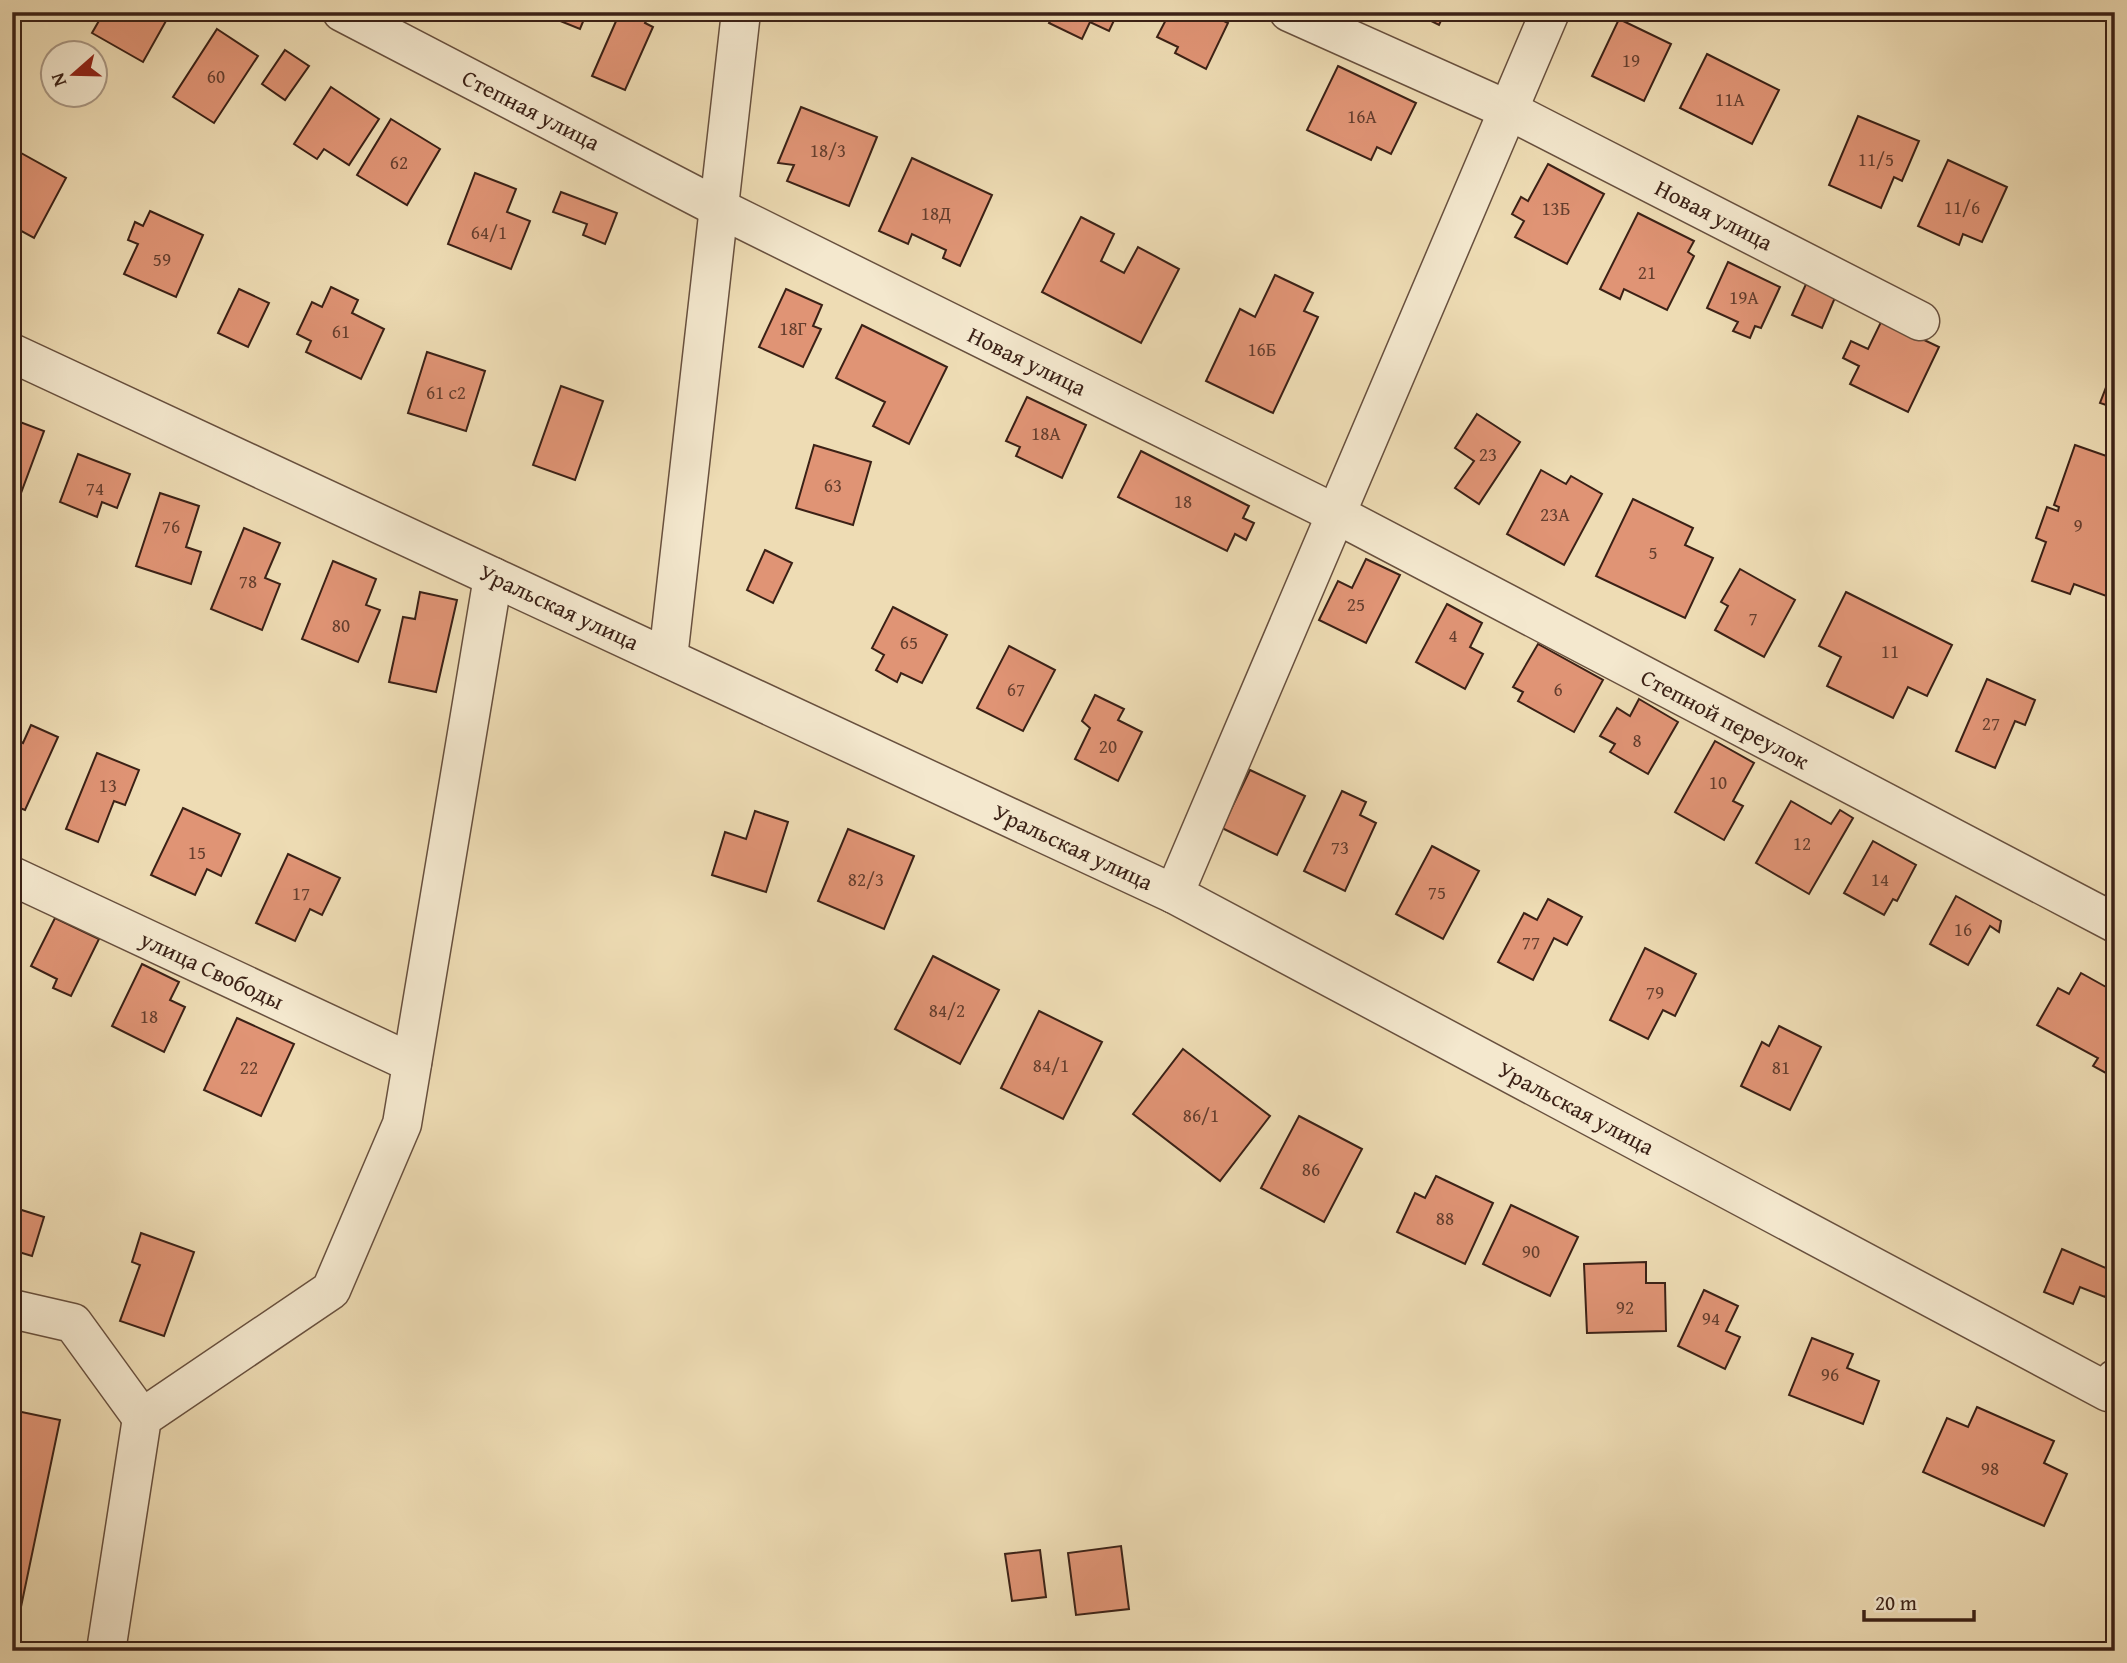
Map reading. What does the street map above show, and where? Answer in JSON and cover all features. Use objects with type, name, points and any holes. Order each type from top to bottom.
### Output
[{"type":"street","name":"Степная улица","points":[[342,12],[719,208]]},
{"type":"street","points":[[668,658],[741,12]]},
{"type":"street","name":"Новая улица","points":[[1289,12],[1508,110],[1920,321]]},
{"type":"street","points":[[1174,894],[1550,12]]},
{"type":"street","name":"Новая улица","points":[[719,208],[1336,514]]},
{"type":"street","name":"Уральская улица","points":[[12,353],[1174,894],[2111,1385]]},
{"type":"street","name":"Степной переулок","points":[[1336,514],[2115,923]]},
{"type":"street","points":[[142,1418],[331,1290],[402,1124],[493,577]]},
{"type":"street","name":"улица Свободы","points":[[12,876],[412,1063]]},
{"type":"street","points":[[12,1309],[74,1323],[142,1418],[106,1651]]},
{"type":"building","points":[[104,12],[171,12],[143,62],[108,42],[108,38],[101,38],[92,33]]},
{"type":"building","points":[[538,12],[587,12],[580,29]]},
{"type":"building","points":[[620,12],[631,15],[632,12],[643,12],[649,15],[645,23],[653,27],[625,90],[592,76]]},
{"type":"building","points":[[1055,12],[1118,12],[1109,31],[1090,22],[1082,39],[1049,23]]},
{"type":"building","points":[[1170,12],[1206,12],[1228,23],[1206,69],[1175,53],[1178,47],[1157,37]]},
{"type":"building","points":[[1413,12],[1445,12],[1439,25]]},
{"type":"building","points":[[1619,19],[1671,44],[1644,101],[1592,76]]},
{"type":"building","points":[[217,29],[258,56],[214,123],[173,97]]},
{"type":"building","points":[[285,50],[309,66],[285,100],[262,84]]},
{"type":"building","points":[[1707,54],[1779,90],[1752,144],[1680,108]]},
{"type":"building","points":[[1338,66],[1416,103],[1391,154],[1377,147],[1371,160],[1307,130]]},
{"type":"building","points":[[331,87],[379,119],[349,165],[324,149],[317,159],[294,144]]},
{"type":"building","points":[[801,107],[877,137],[849,206],[787,181],[794,165],[778,163]]},
{"type":"building","points":[[1858,116],[1919,141],[1902,181],[1894,177],[1881,208],[1829,185]]},
{"type":"building","points":[[391,119],[440,149],[407,205],[357,175]]},
{"type":"building","points":[[12,148],[66,178],[34,238],[12,226]]},
{"type":"building","points":[[912,158],[992,195],[960,266],[943,258],[946,250],[912,234],[908,244],[879,231]]},
{"type":"building","points":[[1948,160],[2007,187],[1982,242],[1963,234],[1959,245],[1918,226]]},
{"type":"building","points":[[1548,164],[1604,194],[1567,264],[1515,237],[1524,221],[1512,214],[1521,197],[1528,201]]},
{"type":"building","points":[[475,173],[516,189],[507,212],[530,221],[511,269],[448,244]]},
{"type":"building","points":[[561,192],[617,213],[605,244],[583,235],[587,224],[553,212]]},
{"type":"building","points":[[150,211],[203,235],[176,297],[124,274],[138,244],[128,240],[135,222],[143,226]]},
{"type":"building","points":[[1638,213],[1694,241],[1688,252],[1694,256],[1667,310],[1624,289],[1620,299],[1600,289]]},
{"type":"building","points":[[1081,217],[1114,234],[1101,261],[1124,273],[1138,247],[1179,269],[1141,343],[1042,292]]},
{"type":"building","points":[[1728,262],[1780,287],[1761,328],[1755,326],[1750,338],[1733,331],[1738,322],[1707,308]]},
{"type":"building","points":[[1811,273],[1840,286],[1822,328],[1792,315]]},
{"type":"building","points":[[1275,275],[1313,293],[1304,311],[1318,317],[1273,413],[1206,381],[1240,309],[1255,317]]},
{"type":"building","points":[[331,287],[358,300],[352,313],[384,329],[361,379],[306,352],[311,341],[297,334],[312,302],[322,307]]},
{"type":"building","points":[[239,289],[269,303],[248,347],[218,333]]},
{"type":"building","points":[[786,289],[822,305],[813,326],[821,329],[803,367],[759,347]]},
{"type":"building","points":[[1882,320],[1939,347],[1908,412],[1850,384],[1859,366],[1843,358],[1851,341],[1868,349]]},
{"type":"building","points":[[862,325],[947,367],[909,444],[873,426],[885,402],[836,378]]},
{"type":"building","points":[[2115,331],[2115,355],[2107,352]]},
{"type":"building","points":[[427,352],[485,371],[466,431],[408,413]]},
{"type":"building","points":[[2115,364],[2115,408],[2100,403]]},
{"type":"building","points":[[561,386],[603,401],[575,480],[533,465]]},
{"type":"building","points":[[1027,397],[1086,425],[1062,478],[1016,456],[1020,447],[1006,441]]},
{"type":"building","points":[[1477,414],[1520,442],[1479,504],[1455,488],[1474,461],[1455,448]]},
{"type":"building","points":[[12,419],[44,431],[21,493],[12,490]]},
{"type":"building","points":[[814,445],[871,462],[853,525],[796,508]]},
{"type":"building","points":[[2075,445],[2115,459],[2115,581],[2109,597],[2074,584],[2070,594],[2032,581],[2046,542],[2036,538],[2047,507],[2058,511],[2059,507],[2054,505]]},
{"type":"building","points":[[1141,451],[1249,506],[1243,518],[1254,523],[1246,540],[1235,534],[1227,551],[1118,497]]},
{"type":"building","points":[[78,454],[130,474],[117,508],[102,502],[97,517],[60,502]]},
{"type":"building","points":[[1541,470],[1566,484],[1571,476],[1602,494],[1564,565],[1507,534]]},
{"type":"building","points":[[160,493],[199,506],[186,547],[201,552],[191,584],[136,566]]},
{"type":"building","points":[[1633,499],[1693,528],[1685,545],[1713,558],[1685,618],[1596,576]]},
{"type":"building","points":[[244,528],[280,543],[265,578],[280,584],[262,630],[211,609]]},
{"type":"building","points":[[765,550],[792,563],[773,603],[747,590]]},
{"type":"building","points":[[1366,559],[1400,575],[1366,643],[1319,620],[1338,581],[1352,588]]},
{"type":"building","points":[[333,561],[376,579],[366,605],[380,610],[358,662],[302,639]]},
{"type":"building","points":[[1740,569],[1795,600],[1764,657],[1715,630],[1728,606],[1721,602]]},
{"type":"building","points":[[420,592],[457,600],[436,692],[389,682],[403,617],[415,619]]},
{"type":"building","points":[[1846,592],[1952,645],[1927,696],[1908,687],[1893,718],[1827,686],[1841,657],[1819,646]]},
{"type":"building","points":[[1447,604],[1482,623],[1470,647],[1483,654],[1465,689],[1416,662]]},
{"type":"building","points":[[893,607],[947,635],[922,683],[901,673],[897,682],[876,670],[884,655],[872,648]]},
{"type":"building","points":[[1538,644],[1603,680],[1574,732],[1518,701],[1523,692],[1513,687]]},
{"type":"building","points":[[1009,646],[1055,670],[1023,731],[977,708]]},
{"type":"building","points":[[1987,679],[2035,700],[2025,725],[2015,721],[1995,768],[1956,751]]},
{"type":"building","points":[[1095,695],[1124,709],[1118,720],[1142,732],[1118,781],[1075,759],[1090,728],[1082,721]]},
{"type":"building","points":[[1639,699],[1678,722],[1648,774],[1610,752],[1615,744],[1600,736],[1617,708],[1630,716]]},
{"type":"building","points":[[31,725],[58,737],[25,810],[12,805],[12,737],[23,743]]},
{"type":"building","points":[[1715,741],[1754,763],[1733,801],[1743,806],[1724,840],[1675,812]]},
{"type":"building","points":[[97,753],[139,770],[125,805],[114,801],[98,842],[66,829]]},
{"type":"building","points":[[1250,770],[1305,796],[1277,855],[1222,828]]},
{"type":"building","points":[[1342,791],[1366,802],[1360,815],[1376,823],[1345,891],[1304,871]]},
{"type":"building","points":[[1791,801],[1831,824],[1840,810],[1853,818],[1809,894],[1756,863]]},
{"type":"building","points":[[183,808],[240,834],[221,876],[207,869],[195,895],[151,875]]},
{"type":"building","points":[[755,811],[788,822],[766,892],[712,875],[725,832],[746,839]]},
{"type":"building","points":[[848,829],[914,856],[884,929],[818,901]]},
{"type":"building","points":[[1873,841],[1916,865],[1897,901],[1893,899],[1884,915],[1844,893]]},
{"type":"building","points":[[1432,846],[1479,871],[1443,939],[1396,914]]},
{"type":"building","points":[[288,854],[340,878],[322,915],[310,909],[295,941],[256,923]]},
{"type":"building","points":[[1956,896],[2001,921],[1999,932],[1990,926],[1968,965],[1930,944]]},
{"type":"building","points":[[1548,899],[1582,917],[1567,945],[1554,938],[1533,980],[1498,962],[1524,913],[1537,920]]},
{"type":"building","points":[[55,918],[99,939],[71,996],[53,988],[57,979],[31,966]]},
{"type":"building","points":[[1645,948],[1696,974],[1675,1016],[1663,1010],[1648,1039],[1610,1020]]},
{"type":"building","points":[[933,956],[999,990],[960,1064],[895,1029]]},
{"type":"building","points":[[142,964],[179,982],[170,1000],[185,1007],[164,1052],[112,1026]]},
{"type":"building","points":[[2081,973],[2115,992],[2115,1078],[2093,1066],[2098,1058],[2037,1025],[2058,988],[2069,994]]},
{"type":"building","points":[[1039,1011],[1102,1042],[1063,1119],[1001,1088]]},
{"type":"building","points":[[237,1018],[294,1044],[261,1116],[204,1090]]},
{"type":"building","points":[[1779,1026],[1821,1047],[1790,1110],[1741,1086],[1762,1042],[1769,1046]]},
{"type":"building","points":[[1183,1049],[1270,1116],[1220,1181],[1133,1114]]},
{"type":"building","points":[[1299,1116],[1362,1149],[1324,1222],[1261,1188]]},
{"type":"building","points":[[1436,1176],[1493,1203],[1465,1264],[1397,1232],[1415,1193],[1425,1198]]},
{"type":"building","points":[[1511,1205],[1578,1237],[1550,1296],[1483,1264]]},
{"type":"building","points":[[12,1207],[44,1217],[32,1256],[12,1250]]},
{"type":"building","points":[[141,1233],[194,1252],[164,1336],[120,1321],[140,1265],[132,1262]]},
{"type":"building","points":[[2062,1249],[2115,1272],[2105,1297],[2080,1287],[2073,1304],[2044,1292]]},
{"type":"building","points":[[1646,1262],[1646,1283],[1665,1283],[1666,1331],[1587,1333],[1584,1264]]},
{"type":"building","points":[[1704,1290],[1738,1306],[1726,1331],[1740,1337],[1725,1369],[1678,1346]]},
{"type":"building","points":[[1812,1338],[1853,1354],[1847,1368],[1879,1381],[1863,1424],[1789,1395]]},
{"type":"building","points":[[1977,1407],[2054,1441],[2044,1463],[2067,1474],[2044,1526],[1923,1472],[1947,1418],[1968,1427]]},
{"type":"building","points":[[12,1410],[60,1420],[17,1626],[12,1625]]},
{"type":"building","points":[[1121,1546],[1129,1609],[1076,1615],[1068,1553]]},
{"type":"building","points":[[1040,1550],[1046,1597],[1012,1601],[1005,1554]]},
{"type":"railway","points":[[2102,1651],[2115,1646]]}]
